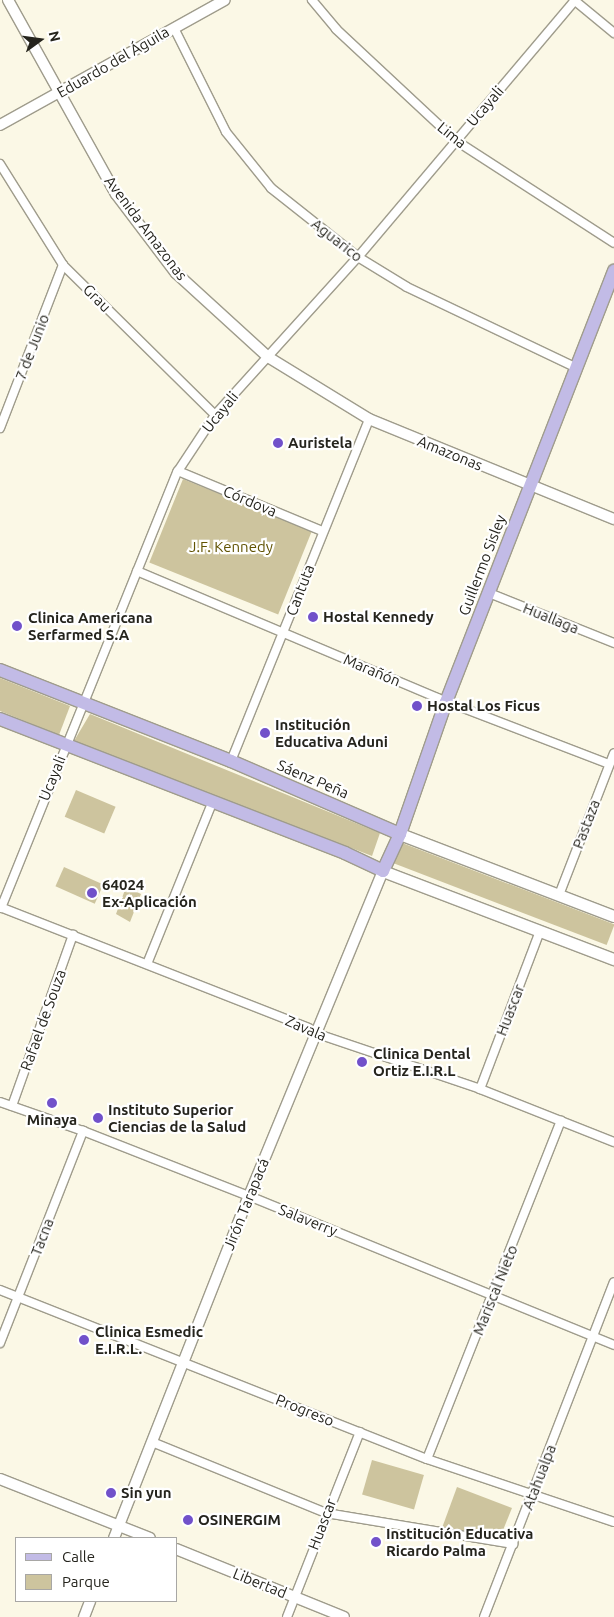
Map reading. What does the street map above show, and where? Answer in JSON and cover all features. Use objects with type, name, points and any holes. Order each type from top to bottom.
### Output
[{"type":"main road","name":"Guillermo Sisley","points":[[383,871],[400,834],[446,702],[614,271]]},
{"type":"main road","name":"Sáenz Peña","points":[[0,670],[232,761],[400,834],[614,916]]},
{"type":"main road","points":[[0,719],[212,803],[345,853],[383,871],[614,959]]},
{"type":"street","name":"Avenida Amazonas","points":[[8,0],[58,93],[116,194],[176,273],[268,357],[368,420]]},
{"type":"street","name":"Eduardo del Águila","points":[[0,125],[225,0]]},
{"type":"street","name":"Lima","points":[[312,0],[336,29],[455,140],[614,243]]},
{"type":"street","name":"Ucayali","points":[[1,908],[65,745],[84,704],[178,471],[215,415],[358,257],[575,0]]},
{"type":"street","points":[[575,0],[614,33]]},
{"type":"street","name":"Aguarico","points":[[174,28],[226,132],[265,181],[358,257],[407,287],[577,368]]},
{"type":"street","name":"Grau","points":[[0,164],[63,265],[215,415]]},
{"type":"street","name":"7 de Junio","points":[[0,428],[63,265]]},
{"type":"street","name":"Amazonas","points":[[368,420],[614,519]]},
{"type":"street","name":"Cantuta","points":[[232,761],[368,420]]},
{"type":"street","name":"Córdova","points":[[178,471],[322,532]]},
{"type":"street","name":"Marañón","points":[[137,571],[446,702],[610,764]]},
{"type":"street","name":"Huallaga","points":[[489,593],[614,643]]},
{"type":"street","name":"Pastaza","points":[[558,895],[614,753]]},
{"type":"street","points":[[147,964],[212,803]]},
{"type":"street","name":"Jirón Tarapacá","points":[[114,1537],[249,1196],[383,871]]},
{"type":"street","name":"Zavala","points":[[1,908],[308,1028],[315,1033],[480,1089],[614,1142]]},
{"type":"street","name":"Huascar","points":[[480,1089],[540,931]]},
{"type":"street","name":"Rafael de Souza","points":[[12,1106],[73,935]]},
{"type":"street","name":"Salaverry","points":[[0,1102],[83,1131],[249,1196],[614,1345]]},
{"type":"street","name":"Mariscal Nieto","points":[[426,1459],[493,1296],[561,1121]]},
{"type":"street","name":"Tacna","points":[[0,1343],[83,1131]]},
{"type":"street","name":"Atahualpa","points":[[484,1617],[614,1282]]},
{"type":"street","name":"Progreso","points":[[0,1290],[426,1459],[533,1493],[614,1522]]},
{"type":"street","name":"Huascar","points":[[287,1617],[326,1513],[360,1432]]},
{"type":"street","points":[[152,1442],[326,1513],[513,1544]]},
{"type":"street","points":[[0,1479],[147,1537]]},
{"type":"street","name":"Libertad","points":[[178,1550],[344,1617]]},
{"type":"street","points":[[84,1617],[90,1602]]},
{"type":"green space","name":"J.F. Kennedy","points":[[183,479],[312,531],[278,615],[149,562]]},
{"type":"green space","points":[[0,678],[70,706],[59,735],[0,711]]},
{"type":"green space","points":[[90,714],[380,833],[372,856],[74,741]]},
{"type":"green space","points":[[76,790],[116,807],[104,833],[65,817]]},
{"type":"green space","points":[[397,841],[614,924],[607,945],[389,862]]},
{"type":"green space","points":[[64,867],[103,884],[95,904],[55,886]]},
{"type":"green space","points":[[126,887],[141,894],[130,922],[116,914]]},
{"type":"green space","points":[[372,1460],[424,1475],[414,1509],[362,1495]]},
{"type":"green space","points":[[457,1487],[512,1508],[501,1535],[442,1528]]},
{"type":"place","name":"Auristela","points":[[278,443]]},
{"type":"place","name":"Hostal Kennedy","points":[[313,617]]},
{"type":"place","name":"Clinica Americana Serfarmed S.A","points":[[17,626]]},
{"type":"place","name":"Hostal Los Ficus","points":[[417,706]]},
{"type":"place","name":"Institución Educativa Aduni","points":[[265,733]]},
{"type":"place","name":"64024 Ex-Aplicación","points":[[92,893]]},
{"type":"place","name":"Clinica Dental Ortiz E.I.R.L","points":[[362,1062]]},
{"type":"place","name":"Minaya","points":[[52,1103]]},
{"type":"place","name":"Instituto Superior Ciencias de la Salud","points":[[98,1118]]},
{"type":"place","name":"Clinica Esmedic E.I.R.L.","points":[[84,1340]]},
{"type":"place","name":"Sin yun","points":[[111,1493]]},
{"type":"place","name":"OSINERGIM","points":[[188,1520]]},
{"type":"place","name":"Institución Educativa Ricardo Palma","points":[[376,1542]]}]
